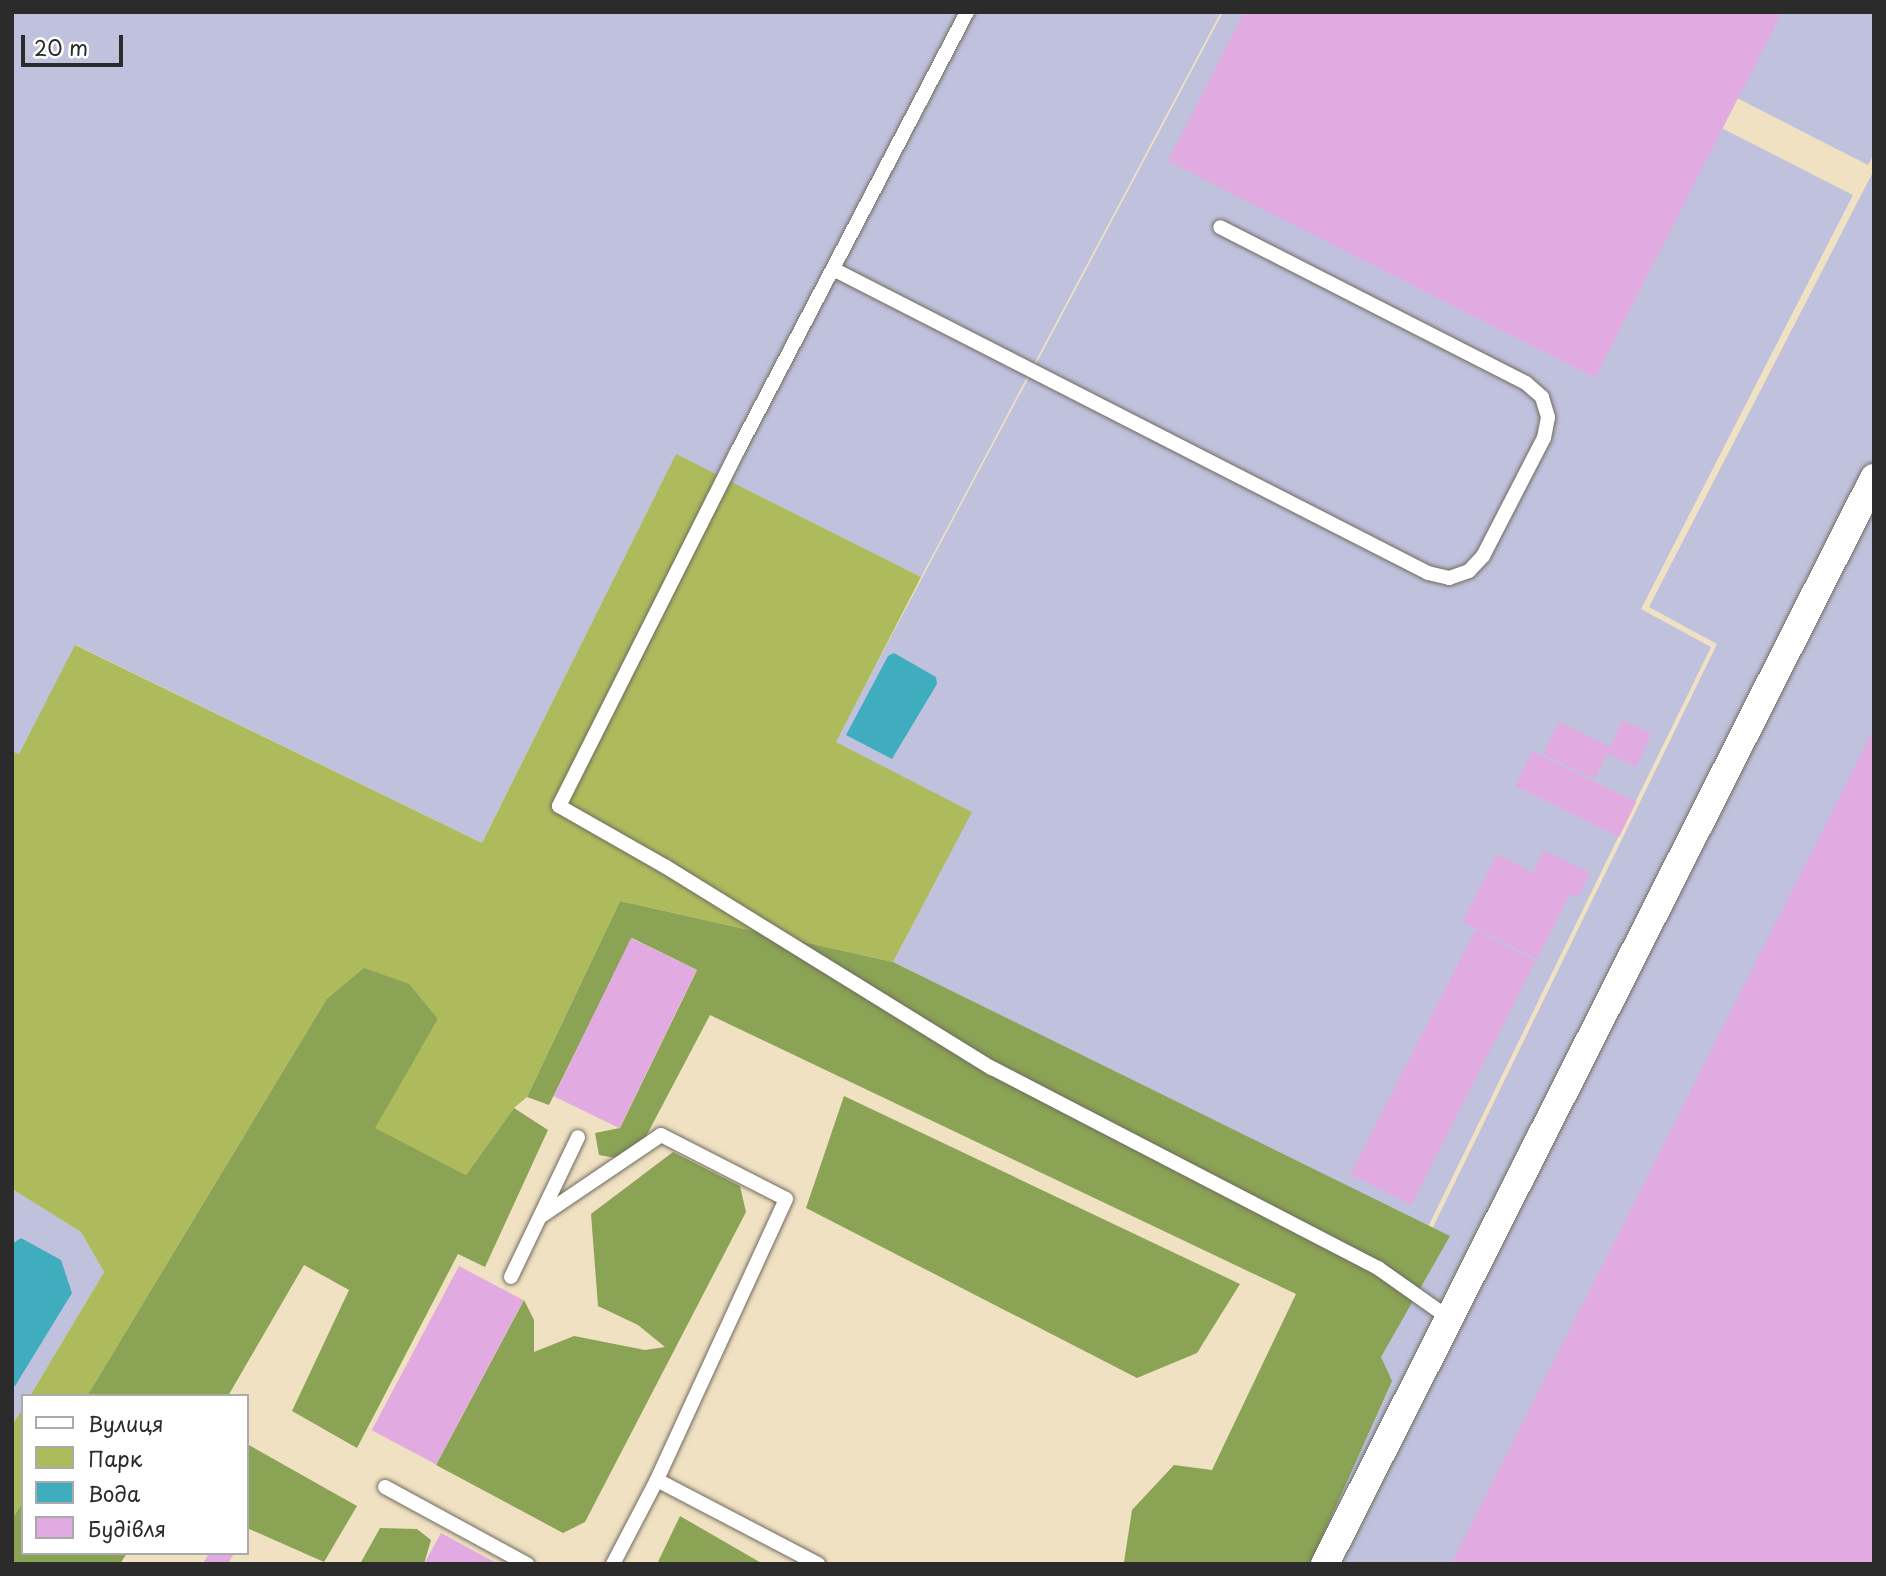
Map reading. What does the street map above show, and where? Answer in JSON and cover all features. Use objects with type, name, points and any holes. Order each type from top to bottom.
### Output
[{"type":"street","points":[[1325,1564],[1874,478]]},
{"type":"lane","points":[[967,12],[559,806],[666,867],[992,1068],[1378,1268],[1449,1318]]},
{"type":"lane","points":[[833,269],[1428,573],[1449,578],[1469,571],[1483,556],[1544,438],[1548,417],[1542,397],[1526,383],[1220,227]]},
{"type":"lane","points":[[540,1216],[661,1135],[786,1199],[657,1480],[613,1564]]},
{"type":"lane","points":[[511,1277],[578,1137]]},
{"type":"lane","points":[[657,1480],[818,1564]]},
{"type":"lane","points":[[385,1488],[527,1564]]},
{"type":"shaded area","points":[[12,12],[1221,12],[921,577],[676,455],[482,843],[76,645],[19,754],[12,751]]},
{"type":"shaded area","points":[[1223,12],[1494,12],[1853,195],[1641,609],[1711,647],[1428,1227],[893,962],[971,812],[835,742]]},
{"type":"shaded area","points":[[1568,12],[1874,12],[1874,154],[1868,165]]},
{"type":"shaded area","points":[[1874,170],[1874,1564],[1269,1564],[1717,644],[1649,607]]},
{"type":"shaded area","points":[[12,1189],[81,1232],[104,1272],[31,1394],[21,1394],[21,1411],[12,1425]]},
{"type":"green space","points":[[676,454],[921,577],[836,742],[972,812],[893,962],[620,901],[527,1097],[514,1108],[466,1175],[374,1128],[438,1019],[326,1000],[88,1394],[31,1394],[104,1272],[81,1232],[12,1189],[12,751],[19,754],[75,645],[482,843]]},
{"type":"green space","points":[[620,901],[893,962],[1450,1236],[1381,1357],[1392,1381],[1310,1564],[1124,1562],[1132,1510],[1174,1465],[1212,1470],[1296,1294],[710,1015],[633,1161],[599,1155],[595,1133],[620,1128],[697,970],[632,938],[549,1105],[527,1097]]},
{"type":"green space","points":[[364,968],[409,984],[438,1019],[375,1128],[466,1175],[514,1108],[548,1130],[485,1267],[458,1254],[357,1448],[292,1411],[349,1290],[304,1265],[229,1394],[88,1394],[326,1000]]},
{"type":"green space","points":[[844,1096],[1240,1284],[1197,1353],[1137,1378],[806,1208]]},
{"type":"green space","points":[[673,1152],[740,1186],[746,1212],[585,1522],[563,1533],[436,1465],[524,1300],[534,1320],[534,1352],[574,1336],[645,1350],[665,1347],[638,1325],[598,1306],[591,1214]]},
{"type":"green space","points":[[21,1411],[21,1505],[12,1519],[12,1425]]},
{"type":"green space","points":[[248,1445],[357,1506],[324,1562],[248,1528]]},
{"type":"green space","points":[[21,1505],[21,1555],[126,1555],[120,1564],[12,1564],[12,1519]]},
{"type":"green space","points":[[680,1516],[763,1564],[657,1564]]},
{"type":"green space","points":[[380,1528],[417,1529],[431,1540],[424,1564],[360,1564]]},
{"type":"water","points":[[894,653],[936,677],[937,684],[892,759],[846,735],[888,656]]},
{"type":"water","points":[[21,1238],[61,1260],[72,1293],[15,1386],[12,1385],[12,1244]]},
{"type":"building","points":[[1244,12],[1782,12],[1595,378],[1168,161]]},
{"type":"building","points":[[1623,720],[1651,734],[1636,767],[1607,753],[1595,779],[1543,754],[1559,722],[1610,747]]},
{"type":"building","points":[[1874,729],[1874,1564],[1451,1564]]},
{"type":"building","points":[[1532,751],[1636,802],[1619,837],[1515,786]]},
{"type":"building","points":[[1544,850],[1590,873],[1578,897],[1570,894],[1537,959],[1462,922],[1497,854],[1533,873]]},
{"type":"building","points":[[1475,930],[1536,961],[1411,1205],[1351,1174]]},
{"type":"building","points":[[631,938],[697,970],[619,1128],[554,1096]]},
{"type":"building","points":[[459,1266],[523,1300],[436,1464],[372,1430]]},
{"type":"building","points":[[441,1533],[498,1564],[424,1564]]},
{"type":"building","points":[[208,1555],[233,1555],[228,1564],[203,1564]]}]
